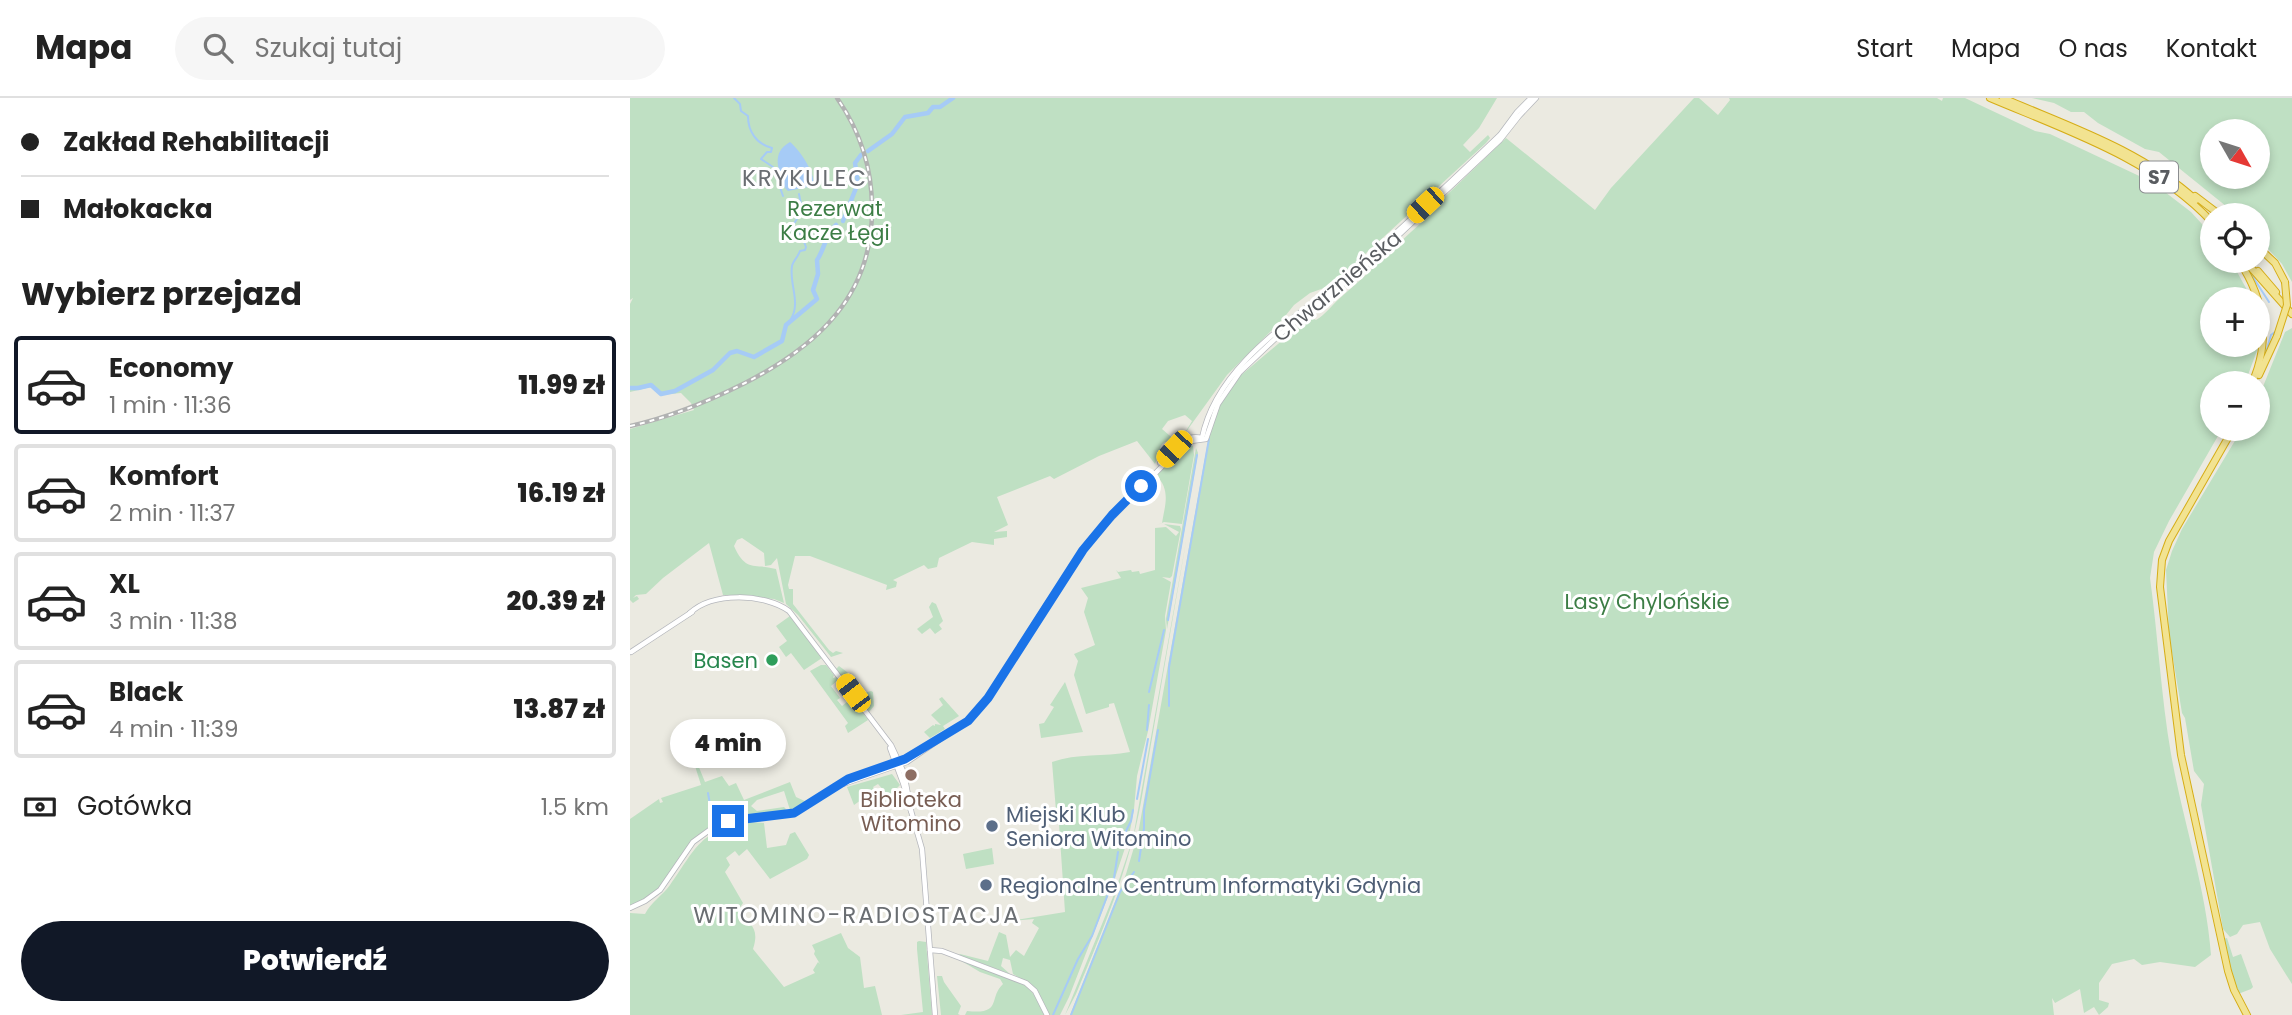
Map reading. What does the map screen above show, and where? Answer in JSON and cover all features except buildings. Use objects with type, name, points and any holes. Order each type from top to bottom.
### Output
[{"type":"highway","name":"S7","points":[[1990,98],[2140,165],[2180,192],[2200,211]]},
{"type":"highway","name":"S7","points":[[2003,98],[2115,147],[2176,183],[2200,205]]},
{"type":"highway","points":[[2176,183],[2204,203]]},
{"type":"highway","points":[[2260,371],[2277,336],[2287,305],[2286,282],[2270,258]]},
{"type":"highway","points":[[2246,273],[2256,292],[2264,327],[2257,371]]},
{"type":"highway","points":[[2257,273],[2292,314]]},
{"type":"highway","points":[[2258,273],[2292,308]]},
{"type":"highway","points":[[2224,441],[2166,540],[2157,566],[2174,715],[2191,811],[2228,971],[2245,1015]]},
{"type":"main road","name":"Chwarznieńska","points":[[1326,296],[1500,135],[1531,98]]},
{"type":"main road","name":"Chwarznieńska","points":[[899,763],[968,721],[982,706],[1083,550],[1112,515],[1186,443],[1206,439],[1215,410],[1232,382],[1308,310],[1371,261],[1500,140],[1536,98]]},
{"type":"main road","points":[[631,652],[710,601],[729,598],[768,601],[784,607],[796,618],[886,738],[899,763],[922,849],[935,1015]]},
{"type":"main road","points":[[886,738],[899,763]]},
{"type":"main road","points":[[889,764],[893,755]]},
{"type":"main road","points":[[630,908],[660,890],[689,847],[707,831],[732,820],[794,813],[863,773],[899,763]]},
{"type":"main road","points":[[843,784],[899,763]]},
{"type":"main road","points":[[930,945],[1023,981],[1035,991],[1047,1015]]},
{"type":"main road","points":[[930,945],[942,951]]},
{"type":"green space","name":"Rezerwat Kacze Łęgi","points":[[630,98],[1497,98],[1479,128],[1463,145],[1470,152],[1488,135],[1490,138],[1486,143],[1351,267],[1324,288],[1310,293],[1294,305],[1227,375],[1183,436],[1192,421],[1185,415],[1168,421],[1162,429],[1176,441],[1181,438],[1177,442],[1163,444],[1155,464],[1137,441],[1099,456],[1054,479],[1050,476],[997,497],[1008,525],[994,532],[1007,531],[1007,537],[994,539],[994,545],[972,542],[939,558],[937,567],[928,569],[924,565],[893,580],[897,582],[896,587],[886,590],[887,585],[810,556],[795,556],[788,585],[789,589],[793,589],[793,604],[829,650],[843,653],[831,657],[786,604],[777,558],[771,565],[765,566],[764,553],[742,538],[737,540],[734,546],[738,554],[747,564],[776,569],[784,603],[774,599],[723,595],[709,543],[646,594],[636,595],[633,598],[637,596],[639,599],[633,603],[630,600],[630,429],[694,410],[681,393],[660,395],[651,387],[630,392],[630,304],[633,298],[630,300]]},
{"type":"green space","name":"Lasy Chylońskie","points":[[1694,98],[1699,98],[1718,115],[1729,98],[1937,98],[1942,101],[1943,98],[1965,98],[2152,182],[2200,222],[2200,273],[2238,273],[2245,287],[2200,287],[2200,357],[2255,357],[2249,371],[2200,371],[2200,441],[2215,441],[2154,552],[2150,578],[2171,754],[2204,904],[2211,955],[2195,967],[2160,962],[2142,965],[2134,959],[2112,964],[2099,983],[2099,1000],[2109,1003],[2099,1015],[2094,1007],[2084,1013],[2080,989],[2055,1003],[2052,998],[2054,1015],[1070,1015],[1126,874],[1138,834],[1209,435],[1219,405],[1240,376],[1310,317],[1316,320],[1323,315],[1429,216],[1427,214],[1506,138],[1595,210],[1611,188]]},
{"type":"green space","points":[[2032,98],[2292,98],[2292,282],[2282,264],[2270,251],[2270,203],[2222,203],[2205,189],[2270,189],[2270,119],[2200,119],[2200,185],[2159,152],[2145,149],[2098,123],[2084,112],[2071,112],[2054,103]]},
{"type":"green space","points":[[2292,328],[2292,984],[2270,949],[2260,922],[2243,925],[2237,934],[2230,937],[2223,929],[2201,805],[2204,784],[2194,771],[2169,634],[2166,570],[2182,529],[2235,441],[2270,441],[2269,371],[2285,332]]},
{"type":"green space","points":[[1190,445],[1193,446],[1194,455],[1182,524],[1162,523],[1165,492],[1156,475]]},
{"type":"green space","points":[[1196,448],[1198,453],[1167,629],[1166,619]]},
{"type":"green space","points":[[1164,524],[1180,526],[1181,529],[1172,576],[1162,577],[1171,582],[1165,616],[1166,630],[1137,776],[1129,836],[1069,997],[1060,1015],[1049,1015],[1034,987],[1013,974],[1010,960],[1003,958],[1001,966],[1010,974],[959,955],[988,961],[999,932],[1006,935],[1010,957],[1016,950],[1024,956],[1039,928],[1032,923],[1034,919],[1010,921],[1065,912],[1052,762],[1071,757],[1130,752],[1114,703],[1086,714],[1074,675],[1078,661],[1074,654],[1095,645],[1084,612],[1088,598],[1081,588],[1121,578],[1116,570],[1139,571],[1140,574],[1155,570],[1155,528],[1166,527],[1176,536],[1179,532]]},
{"type":"green space","points":[[1187,536],[1141,802],[1133,837]]},
{"type":"green space","points":[[932,602],[936,604],[943,621],[939,625],[942,629],[935,634],[930,628],[922,634],[917,629],[933,617],[929,607]]},
{"type":"green space","points":[[790,616],[822,658],[804,670],[791,653],[786,657],[779,647],[787,641],[776,626]]},
{"type":"green space","points":[[826,665],[834,675],[833,678],[838,680],[831,686],[840,698],[837,700],[842,706],[852,698],[868,720],[848,733],[845,726],[848,723],[810,671]]},
{"type":"green space","points":[[839,666],[863,693],[873,692],[874,706],[869,712],[836,669]]},
{"type":"green space","points":[[1065,682],[1083,732],[1041,738],[1039,724],[1044,723],[1054,707],[1050,705]]},
{"type":"green space","points":[[942,697],[959,716],[930,738],[924,732],[935,724],[941,725],[931,715],[943,705],[939,699]]},
{"type":"green space","points":[[698,765],[705,782],[722,776],[729,786],[736,783],[744,800],[790,782],[796,797],[809,803],[790,810],[784,791],[757,800],[751,806],[757,811],[784,807],[784,812],[735,817],[708,828],[691,843],[658,889],[630,906],[630,819],[659,799],[660,803],[663,802],[661,798],[701,785],[695,766]]},
{"type":"green space","points":[[892,774],[900,785],[897,788],[899,789],[903,805],[901,799],[901,806],[893,808],[897,805],[878,784],[873,787],[875,790],[854,805],[847,787]]},
{"type":"green space","points":[[749,822],[764,823],[767,848],[786,845],[790,834],[795,832],[809,855],[807,859],[770,879],[747,849],[739,856],[735,851],[726,858],[730,865],[725,872],[743,903],[739,909],[755,931],[753,949],[784,987],[815,973],[813,970],[818,962],[820,964],[812,945],[841,933],[848,948],[860,957],[864,988],[875,986],[882,1015],[630,1015],[630,913],[645,914],[709,836],[719,830]]},
{"type":"green space","points":[[1133,839],[1105,924],[1065,1015],[1115,892]]},
{"type":"green space","points":[[992,848],[994,864],[966,869],[963,854]]},
{"type":"green space","points":[[2227,938],[2233,957],[2241,954],[2253,987],[2238,994],[2223,939]]},
{"type":"green space","points":[[919,941],[926,942],[932,1015],[901,1015],[923,1012],[917,949]]},
{"type":"green space","points":[[958,959],[1026,985],[1045,1015],[965,1015],[967,1011],[978,1012],[990,1008],[1003,984],[1000,979],[980,972]]},
{"type":"green space","points":[[937,976],[942,976],[961,1006],[960,1015],[941,1015]]},
{"type":"water","points":[[790,142],[810,169],[813,186],[788,191],[785,188],[778,157],[784,146]]},
{"type":"waterway","points":[[734,98],[740,104],[741,111],[748,116],[749,127],[754,136],[772,148],[771,152],[767,152],[761,159],[773,167],[783,196]]},
{"type":"waterway","points":[[868,151],[892,134],[905,117],[928,113],[933,107],[940,107],[953,98]]},
{"type":"waterway","points":[[843,221],[858,183],[855,163],[861,155]]},
{"type":"waterway","points":[[797,218],[801,204],[799,194]]},
{"type":"waterway","points":[[787,209],[797,219],[793,225],[801,234],[806,247],[800,251],[792,266],[795,306],[791,319]]},
{"type":"waterway","points":[[630,388],[651,385],[661,394],[675,391],[713,370],[730,353],[737,351],[754,357],[782,341],[786,325],[817,299],[813,290],[818,274],[817,260],[836,225]]},
{"type":"waterway","points":[[2250,273],[2259,287]]},
{"type":"waterway","points":[[2270,338],[2275,332]]},
{"type":"waterway","points":[[1169,706],[1169,667],[1209,439]]},
{"type":"waterway","points":[[1168,620],[1197,455]]},
{"type":"waterway","points":[[1149,692],[1164,630]]},
{"type":"waterway","points":[[1147,730],[1149,705]]},
{"type":"waterway","points":[[1139,861],[1144,810],[1158,730]]},
{"type":"waterway","points":[[1137,799],[1148,739]]},
{"type":"waterway","points":[[708,793],[711,810]]},
{"type":"waterway","points":[[1122,839],[1133,810]]},
{"type":"waterway","points":[[710,821],[711,815]]},
{"type":"waterway","points":[[1053,1015],[1078,959],[1092,936],[1114,878],[1118,852]]},
{"type":"waterway","points":[[1071,1015],[1120,892],[1134,872]]},
{"type":"railway","points":[[630,426],[703,403],[771,368],[817,335],[836,315],[851,292],[863,267],[870,239],[870,179],[858,137],[837,98]]},
{"type":"place","name":"Basen","points":[[772,660]]},
{"type":"place","name":"Biblioteka Witomino","points":[[911,775]]},
{"type":"place","name":"Miejski Klub Seniora Witomino","points":[[992,826]]},
{"type":"place","name":"Regionalne Centrum Informatyki Gdynia","points":[[986,885]]},
{"type":"district","name":"KRYKULEC","points":[[805,178]]},
{"type":"district","name":"WITOMINO-RADIOSTACJA","points":[[857,915]]},
{"type":"route","points":[[728,821],[794,813],[848,779],[905,759],[968,721],[988,698],[1093,536],[1141,486]]}]
